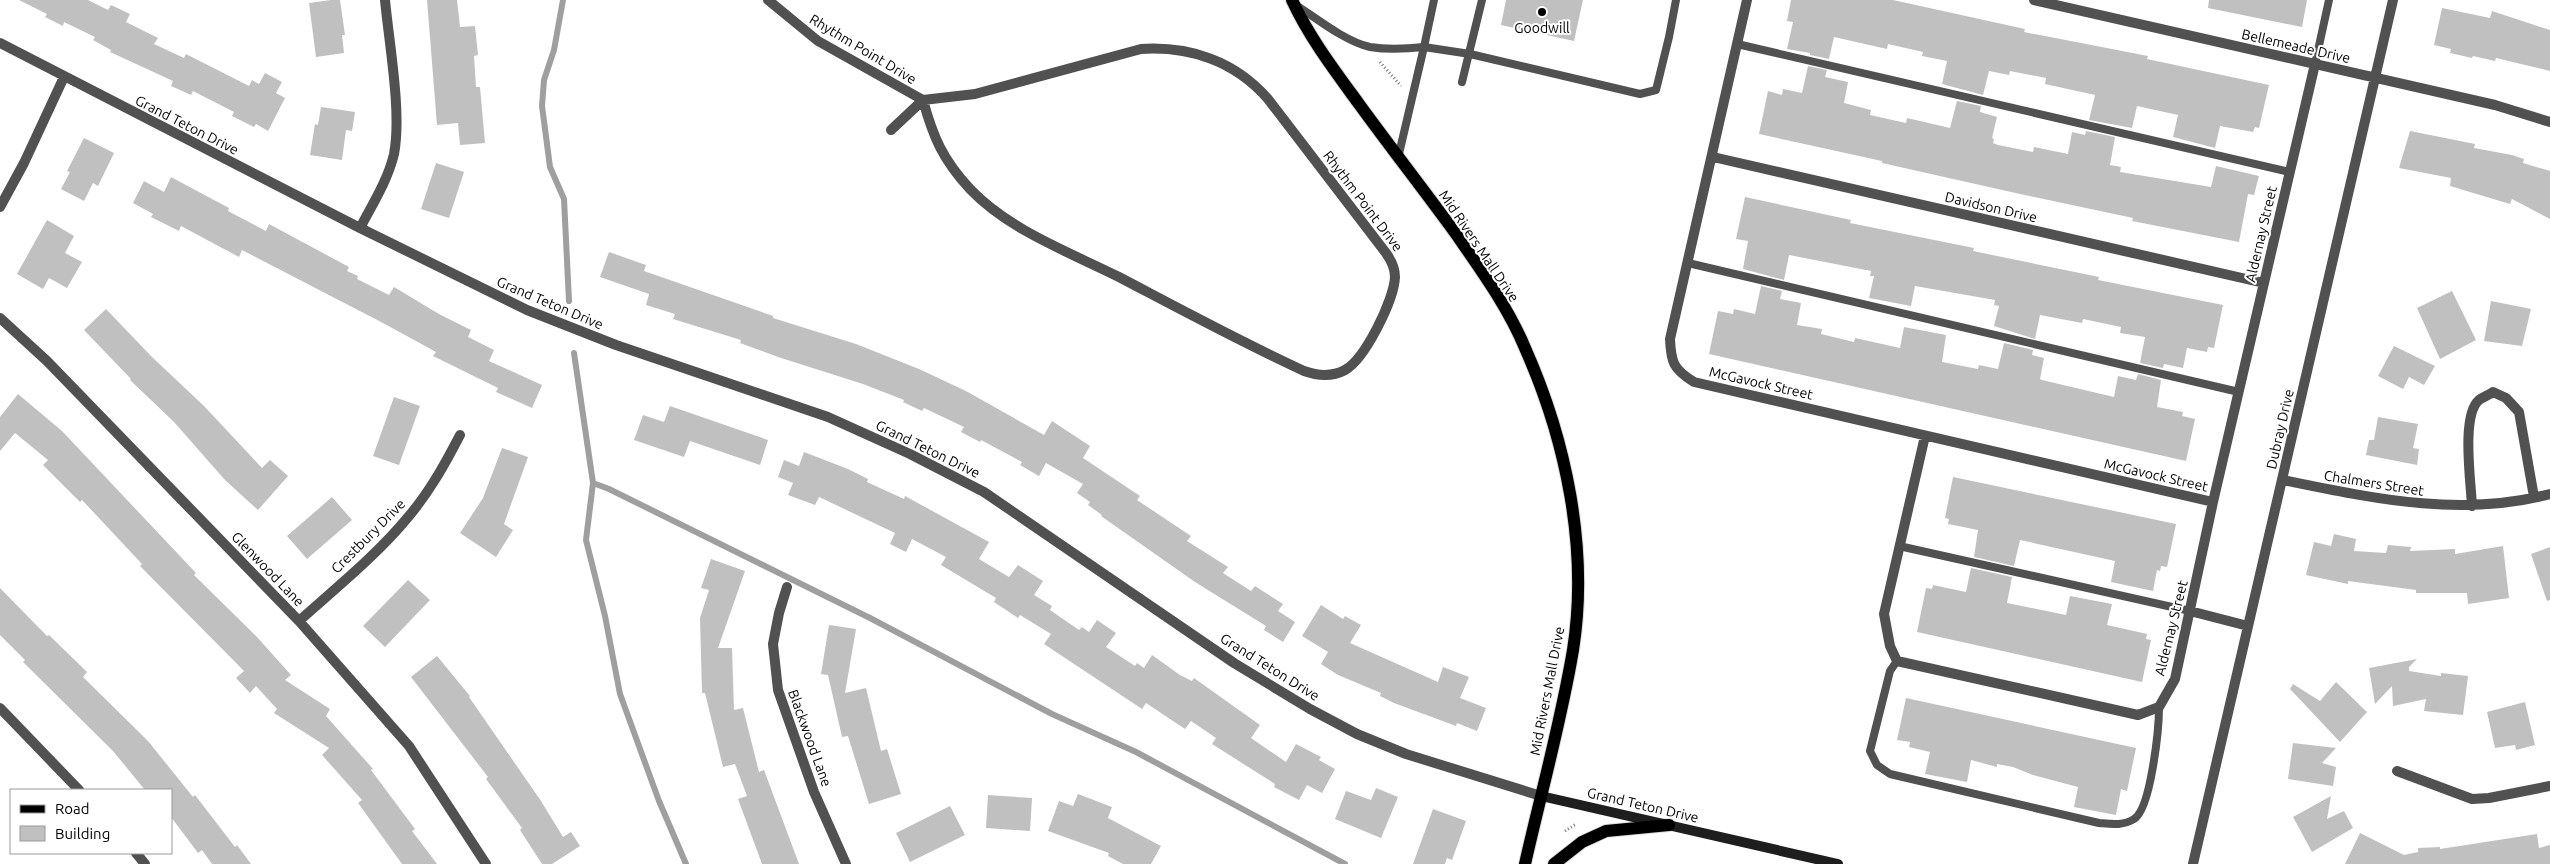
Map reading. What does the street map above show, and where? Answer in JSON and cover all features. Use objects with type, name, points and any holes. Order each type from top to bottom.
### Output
[{"type":"main road","name":"Mid Rivers Mall Drive","points":[[1293,2],[1338,75],[1500,298],[1525,347],[1552,419],[1562,454],[1574,518],[1577,611],[1573,649],[1525,864]]},
{"type":"main road","points":[[1554,864],[1582,842],[1606,831],[1669,825]]},
{"type":"street","points":[[360,228],[379,192],[394,155],[396,118],[385,0]]},
{"type":"street","name":"Rhythm Point Drive","points":[[768,0],[818,41],[923,100],[975,94],[1140,49],[1178,50],[1210,58],[1239,72],[1259,88],[1386,252],[1394,270],[1391,296],[1364,351],[1353,364],[1331,375],[1304,371],[1045,240],[998,213],[970,188],[942,154],[933,134],[923,100]]},
{"type":"street","name":"McGavock Street","points":[[1747,0],[1713,157],[1670,339],[1671,355],[1675,368],[1694,382],[2213,502]]},
{"type":"street","name":"Bellemeade Drive","points":[[2034,0],[2495,106],[2550,122]]},
{"type":"street","name":"Dubray Drive","points":[[2193,864],[2393,0]]},
{"type":"street","name":"Grand Teton Drive","points":[[0,44],[360,228],[527,310],[616,346],[828,417],[910,454],[984,492],[1234,663],[1310,709],[1357,734],[1406,754],[1540,796],[1838,864]]},
{"type":"street","name":"Aldernay Street","points":[[2159,707],[2175,679],[2213,502],[2315,64]]},
{"type":"street","points":[[0,207],[24,163],[64,77]]},
{"type":"street","points":[[891,130],[923,100]]},
{"type":"street","name":"Davidson Drive","points":[[1713,157],[2264,283]]},
{"type":"street","name":"Glenwood Lane","points":[[0,318],[47,361],[299,621],[409,746],[486,864]]},
{"type":"street","points":[[2472,506],[2469,430],[2471,415],[2478,400],[2493,392],[2506,398],[2519,412],[2534,497]]},
{"type":"street","name":"Crestbury Drive","points":[[299,621],[361,565],[409,517],[438,476],[460,435]]},
{"type":"street","points":[[1926,436],[1884,614],[1890,646],[1897,661],[2138,715],[2159,707]]},
{"type":"street","name":"Chalmers Street","points":[[2283,480],[2389,502],[2433,506],[2472,506],[2550,494]]},
{"type":"street","name":"Blackwood Lane","points":[[787,587],[779,613],[773,644],[778,690],[814,792],[846,864]]},
{"type":"street","points":[[2190,611],[2248,626]]},
{"type":"street","points":[[0,708],[77,789]]},
{"type":"street","points":[[2396,771],[2472,798],[2489,798],[2550,786]]},
{"type":"street","points":[[137,854],[145,864]]},
{"type":"lane","points":[[1398,158],[1434,0]]},
{"type":"lane","points":[[1462,82],[1482,0]]},
{"type":"lane","points":[[1293,2],[1348,37],[1368,46],[1396,49],[1424,47],[1470,54],[1640,94],[1656,90],[1676,0]]},
{"type":"lane","points":[[2315,64],[2329,0]]},
{"type":"lane","points":[[1737,44],[2290,172]]},
{"type":"lane","points":[[1688,263],[2239,392]]},
{"type":"lane","points":[[1899,546],[2190,611]]},
{"type":"lane","points":[[1897,661],[1890,672],[1873,734],[1870,750],[1877,765],[1890,774],[2099,823],[2118,825],[2135,819],[2144,806],[2158,736],[2159,707]]},
{"type":"path","points":[[1380,61],[1401,86]]},
{"type":"building","points":[[19,0],[88,0],[108,10],[111,5],[130,14],[126,22],[158,38],[154,44],[184,58],[186,54],[249,86],[252,80],[259,84],[265,73],[282,82],[276,93],[285,98],[268,131],[256,124],[254,127],[232,116],[234,112],[193,91],[191,95],[171,86],[173,81],[110,52],[111,50],[93,40],[95,37],[64,22],[63,26],[45,17],[47,14]]},
{"type":"building","points":[[340,0],[345,35],[342,35],[344,53],[316,57],[309,3]]},
{"type":"building","points":[[427,0],[457,0],[460,27],[475,26],[478,55],[474,56],[476,87],[480,87],[485,143],[460,145],[458,123],[437,125]]},
{"type":"building","name":"Goodwill","points":[[1506,0],[1583,0],[1574,41],[1501,25]]},
{"type":"building","points":[[1791,0],[1893,0],[2025,29],[2024,32],[2148,56],[2147,59],[2269,85],[2259,128],[2255,127],[2253,132],[2220,126],[2215,148],[2173,137],[2178,115],[2137,106],[2132,128],[2089,120],[2095,95],[2045,84],[2046,78],[2010,71],[2009,75],[1989,71],[1983,95],[1942,84],[1947,61],[1922,56],[1923,52],[1888,44],[1887,49],[1834,37],[1829,59],[1787,49],[1793,22],[1787,21]]},
{"type":"building","points":[[2209,0],[2307,0],[2302,27],[2208,8]]},
{"type":"building","points":[[2442,8],[2490,18],[2492,11],[2550,30],[2550,71],[2496,58],[2495,61],[2473,56],[2472,58],[2450,53],[2451,49],[2434,45]]},
{"type":"building","points":[[1808,66],[1827,70],[1825,77],[1848,82],[1844,103],[1871,110],[1870,115],[1906,123],[1907,118],[1950,128],[1957,101],[1981,106],[1980,112],[1997,117],[1992,138],[1994,139],[1993,143],[1998,145],[2033,152],[2034,147],[2068,154],[2072,132],[2085,135],[2086,131],[2115,137],[2110,165],[2121,167],[2120,172],[2211,187],[2216,166],[2259,176],[2254,195],[2248,194],[2239,242],[2132,221],[2133,218],[1759,134],[1768,91],[1782,95],[1783,89],[1802,93]]},
{"type":"building","points":[[321,107],[355,112],[352,131],[346,130],[342,160],[310,155],[315,124],[318,125]]},
{"type":"building","points":[[2410,131],[2475,144],[2474,148],[2512,155],[2524,159],[2523,163],[2550,171],[2550,219],[2512,199],[2510,204],[2450,186],[2451,178],[2399,168]]},
{"type":"building","points":[[84,138],[114,153],[98,186],[93,183],[84,201],[61,189],[70,172],[67,171]]},
{"type":"building","points":[[436,163],[464,172],[449,218],[421,209]]},
{"type":"building","points":[[171,177],[229,208],[228,211],[266,231],[269,224],[349,267],[347,271],[358,276],[357,279],[389,295],[394,287],[439,314],[471,330],[468,337],[494,350],[489,361],[542,385],[532,408],[496,392],[498,388],[433,356],[436,352],[383,323],[242,250],[239,257],[181,226],[179,231],[151,217],[153,214],[133,203],[144,181],[164,192]]},
{"type":"building","points":[[1745,197],[1851,220],[1850,223],[1974,248],[1973,251],[2099,277],[2098,280],[2223,305],[2214,348],[2208,347],[2207,352],[2187,348],[2183,368],[2164,364],[2163,368],[2140,363],[2145,337],[2120,333],[2121,327],[2083,319],[2082,323],[2040,315],[2035,339],[1994,326],[1999,306],[1994,305],[1995,300],[1915,286],[1911,306],[1869,298],[1874,276],[1870,276],[1871,271],[1789,255],[1784,280],[1743,269],[1748,241],[1736,239]]},
{"type":"building","points":[[47,220],[74,236],[65,253],[82,262],[67,288],[49,278],[43,289],[17,274]]},
{"type":"building","points":[[609,252],[646,265],[644,271],[773,316],[773,318],[856,344],[919,369],[966,391],[1044,435],[1052,421],[1090,446],[1083,458],[1140,496],[1137,500],[1191,536],[1187,541],[1228,567],[1223,573],[1251,591],[1255,586],[1283,604],[1278,611],[1295,622],[1283,642],[1264,630],[1266,626],[1195,582],[1101,516],[1088,505],[1090,502],[1077,493],[1083,484],[1046,463],[1039,476],[1020,465],[1022,462],[981,440],[980,442],[961,432],[964,427],[924,408],[922,411],[903,402],[904,400],[863,384],[778,357],[740,343],[741,340],[673,319],[675,314],[646,305],[649,294],[600,277]]},
{"type":"building","points":[[1761,286],[1782,291],[1780,299],[1801,303],[1797,325],[1822,329],[1821,334],[1854,342],[1855,338],[1900,348],[1904,327],[1946,335],[1942,362],[1978,369],[1979,365],[1998,369],[2004,343],[2033,350],[2032,355],[2044,358],[2040,379],[2042,380],[2114,397],[2118,376],[2136,380],[2138,374],[2161,380],[2157,407],[2183,412],[2182,416],[2195,419],[2186,461],[1709,354],[1718,311],[1733,314],[1734,309],[1755,314]]},
{"type":"building","points":[[2452,291],[2476,340],[2440,359],[2417,308]]},
{"type":"building","points":[[2491,301],[2531,309],[2522,346],[2484,341]]},
{"type":"building","points":[[106,309],[152,357],[204,406],[262,468],[270,460],[288,476],[258,510],[225,480],[174,422],[130,380],[84,330]]},
{"type":"building","points":[[2394,346],[2435,366],[2424,385],[2409,377],[2403,389],[2378,376]]},
{"type":"building","points":[[18,394],[62,431],[196,573],[194,575],[257,637],[291,675],[285,680],[330,709],[326,716],[373,769],[371,770],[415,829],[412,831],[437,864],[402,864],[358,803],[362,800],[322,755],[329,748],[274,713],[277,709],[256,686],[250,693],[236,678],[244,671],[140,566],[142,564],[82,500],[80,502],[43,465],[48,460],[15,433],[0,451],[0,417]]},
{"type":"building","points":[[394,397],[420,406],[399,465],[373,456]]},
{"type":"building","points":[[670,406],[768,440],[760,465],[690,441],[684,457],[634,440],[643,415],[664,422]]},
{"type":"building","points":[[2378,417],[2418,424],[2413,448],[2419,449],[2417,465],[2366,455],[2369,440],[2374,440]]},
{"type":"building","points":[[502,448],[528,457],[504,524],[513,530],[496,557],[460,533],[483,498]]},
{"type":"building","points":[[804,452],[848,469],[868,479],[867,482],[904,499],[905,496],[989,542],[979,559],[1009,577],[1018,565],[1043,581],[1034,595],[1052,606],[1050,610],[1079,630],[1082,627],[1089,632],[1097,620],[1116,633],[1106,647],[1135,666],[1137,663],[1144,668],[1152,655],[1180,675],[1192,681],[1194,678],[1260,725],[1251,738],[1286,762],[1296,744],[1321,757],[1319,760],[1335,769],[1322,793],[1307,785],[1299,800],[1274,787],[1275,784],[1212,744],[1216,738],[1191,721],[1185,729],[1146,703],[1142,709],[1044,644],[1051,634],[1020,615],[1018,618],[994,602],[996,598],[941,565],[946,557],[912,539],[906,552],[890,544],[895,533],[819,497],[815,505],[788,495],[793,483],[778,477],[784,460],[799,466]]},
{"type":"building","points":[[1953,477],[2176,524],[2167,567],[2161,566],[2160,571],[2157,570],[2153,591],[2111,582],[2115,561],[2020,540],[2014,566],[1974,557],[1978,530],[1948,524],[1949,519],[1945,518]]},
{"type":"building","points":[[332,497],[352,520],[307,559],[287,536]]},
{"type":"building","points":[[2334,534],[2356,539],[2354,551],[2386,553],[2388,545],[2411,547],[2410,551],[2455,549],[2455,554],[2503,546],[2509,598],[2468,604],[2467,593],[2416,593],[2416,590],[2348,581],[2348,584],[2306,575],[2314,542],[2331,546]]},
{"type":"building","points":[[2550,547],[2550,600],[2547,601],[2531,554]]},
{"type":"building","points":[[711,559],[745,571],[718,648],[732,648],[734,710],[743,708],[759,772],[764,770],[799,864],[762,864],[738,799],[747,796],[735,764],[723,767],[705,693],[702,693],[700,618],[709,590],[701,588]]},
{"type":"building","points":[[1971,568],[2012,577],[2007,603],[2066,615],[2070,596],[2112,604],[2107,625],[2147,634],[2146,639],[2151,640],[2142,682],[1917,632],[1926,588],[1932,589],[1933,585],[1966,592]]},
{"type":"building","points":[[408,580],[430,600],[385,647],[363,626]]},
{"type":"building","points":[[0,588],[47,636],[49,635],[87,672],[83,677],[148,741],[251,864],[212,864],[202,850],[198,853],[172,818],[172,789],[144,789],[113,751],[23,662],[25,660],[0,635]]},
{"type":"building","points":[[1321,605],[1343,619],[1345,616],[1361,625],[1350,643],[1438,682],[1443,667],[1469,677],[1460,698],[1486,708],[1477,731],[1457,723],[1456,726],[1394,703],[1380,696],[1381,693],[1338,675],[1321,664],[1328,652],[1302,636]]},
{"type":"building","points":[[829,625],[856,629],[845,693],[866,688],[881,751],[887,749],[901,794],[869,804],[848,736],[842,737],[828,675],[821,674]]},
{"type":"building","points":[[437,656],[470,696],[563,837],[571,832],[580,846],[552,864],[542,864],[520,830],[522,828],[486,779],[488,777],[411,677]]},
{"type":"building","points":[[2417,659],[2409,667],[2409,671],[2441,676],[2441,673],[2468,676],[2463,715],[2424,711],[2426,699],[2393,706],[2392,686],[2375,704],[2369,668]]},
{"type":"building","points":[[2336,682],[2367,712],[2340,742],[2290,689],[2293,684],[2320,701]]},
{"type":"building","points":[[1906,698],[2136,748],[2127,791],[2121,789],[2116,815],[2074,807],[2078,787],[2033,775],[2013,767],[1997,764],[1997,767],[1971,760],[1967,782],[1925,774],[1930,752],[1909,747],[1910,742],[1897,740]]},
{"type":"building","points":[[2525,702],[2535,745],[2516,750],[2515,745],[2495,748],[2487,712]]},
{"type":"building","points":[[2293,743],[2336,748],[2322,763],[2336,767],[2333,786],[2288,779]]},
{"type":"building","points":[[1376,788],[1398,797],[1381,838],[1335,819],[1346,791],[1371,800]]},
{"type":"building","points":[[1078,794],[1112,807],[1108,818],[1161,846],[1151,864],[1123,864],[1108,856],[1109,853],[1048,831],[1059,801],[1073,806]]},
{"type":"building","points":[[988,795],[1032,798],[1030,831],[986,828]]},
{"type":"building","points":[[2331,796],[2327,819],[2344,811],[2353,828],[2312,852],[2293,817]]},
{"type":"building","points":[[950,806],[965,835],[910,862],[896,833]]},
{"type":"building","points":[[1433,809],[1466,821],[1452,860],[1447,858],[1445,864],[1413,864]]},
{"type":"building","points":[[2360,833],[2404,855],[2418,852],[2418,848],[2440,847],[2440,849],[2537,834],[2539,848],[2550,845],[2550,864],[2345,864]]},
{"type":"waterway","points":[[563,0],[554,50],[544,80],[542,106],[550,167],[564,199],[569,301]]},
{"type":"waterway","points":[[574,353],[593,483],[586,540],[605,616],[620,694],[659,801],[686,864]]},
{"type":"waterway","points":[[593,483],[609,489],[870,618],[1052,714],[1136,752],[1345,864]]},
{"type":"place","name":"Goodwill","points":[[1542,12]]}]
